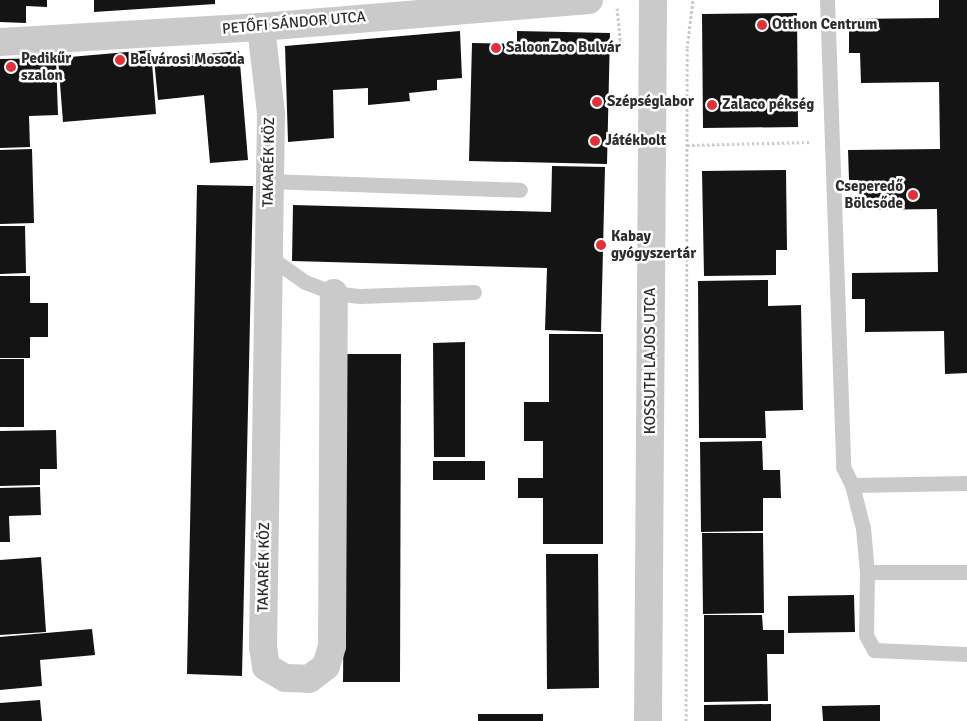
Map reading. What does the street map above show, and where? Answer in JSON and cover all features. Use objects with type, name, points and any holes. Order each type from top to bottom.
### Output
[{"type":"street","name":"PETŐFI SÁNDOR UTCA","points":[[0,42],[261,27],[478,4],[588,0]]},
{"type":"street","name":"KOSSUTH LAJOS UTCA","points":[[648,721],[653,0]]},
{"type":"street","name":"TAKARÉK KÖZ","points":[[261,27],[271,114],[268,181],[263,647],[266,666],[285,678],[309,680],[326,666],[332,646],[334,293]]},
{"type":"lane","points":[[827,0],[830,142],[843,467],[852,485],[862,528],[867,572],[866,635],[874,650],[967,654]]},
{"type":"lane","points":[[268,181],[520,190]]},
{"type":"lane","points":[[268,256],[305,282],[334,293],[360,296],[474,292]]},
{"type":"lane","points":[[852,485],[967,483]]},
{"type":"lane","points":[[867,572],[967,572]]},
{"type":"path","points":[[686,721],[687,48],[693,0]]},
{"type":"path","points":[[687,144],[830,142]]},
{"type":"building","points":[[0,0],[47,0],[47,7],[26,6],[26,23],[0,22]]},
{"type":"building","points":[[94,0],[215,0],[215,4],[94,12]]},
{"type":"building","name":"Cseperedő Bölcsőde","points":[[939,0],[967,0],[967,373],[945,374],[944,331],[865,332],[865,299],[852,299],[852,273],[938,272],[937,209],[858,210],[858,180],[849,180],[848,150],[940,149],[939,82],[861,83],[860,53],[849,53],[849,19],[939,18]]},
{"type":"building","points":[[797,13],[798,127],[703,128],[702,14]]},
{"type":"building","points":[[460,31],[462,78],[437,80],[437,90],[409,93],[410,101],[368,105],[368,88],[333,90],[334,138],[288,142],[285,46]]},
{"type":"building","points":[[517,31],[610,33],[607,164],[469,161],[472,43],[517,44]]},
{"type":"building","points":[[151,50],[156,114],[63,122],[58,58]]},
{"type":"building","points":[[239,51],[248,160],[210,163],[204,95],[158,100],[154,59]]},
{"type":"building","points":[[56,58],[58,115],[29,116],[30,147],[0,148],[0,59]]},
{"type":"building","points":[[32,149],[34,223],[0,224],[0,150]]},
{"type":"building","points":[[552,166],[605,167],[601,332],[545,330],[547,268],[292,261],[293,205],[551,212]]},
{"type":"building","points":[[786,170],[787,250],[776,250],[776,275],[704,276],[702,171]]},
{"type":"building","points":[[197,185],[253,186],[242,676],[187,674]]},
{"type":"building","points":[[0,226],[25,226],[26,273],[0,274]]},
{"type":"building","points":[[0,276],[30,276],[30,303],[48,303],[48,337],[30,337],[30,358],[0,358]]},
{"type":"building","points":[[768,280],[768,306],[801,305],[803,410],[765,411],[766,438],[699,438],[698,281]]},
{"type":"building","points":[[549,334],[603,334],[603,544],[543,544],[543,498],[518,498],[518,478],[543,478],[543,441],[524,441],[524,402],[549,402]]},
{"type":"building","points":[[465,342],[465,457],[434,457],[433,343]]},
{"type":"building","points":[[346,354],[401,354],[400,682],[343,682]]},
{"type":"building","points":[[0,359],[24,359],[24,427],[0,427]]},
{"type":"building","points":[[56,430],[57,469],[40,469],[40,485],[0,486],[0,431]]},
{"type":"building","points":[[762,441],[763,470],[780,470],[781,498],[763,498],[763,531],[701,532],[700,442]]},
{"type":"building","points":[[433,461],[485,461],[485,480],[433,480]]},
{"type":"building","points":[[40,487],[41,515],[9,516],[10,542],[0,542],[0,488]]},
{"type":"building","points":[[702,533],[763,533],[764,613],[703,614]]},
{"type":"building","points":[[546,554],[598,554],[599,688],[547,689]]},
{"type":"building","points":[[41,557],[46,632],[0,635],[0,560]]},
{"type":"building","points":[[854,595],[855,632],[788,633],[788,596]]},
{"type":"building","points":[[704,615],[762,615],[763,630],[784,630],[784,654],[767,654],[768,701],[704,702]]},
{"type":"building","points":[[92,629],[95,655],[40,660],[42,686],[0,690],[0,637]]},
{"type":"building","points":[[40,700],[42,721],[0,721],[0,703]]},
{"type":"building","points":[[771,704],[771,721],[704,721],[704,705]]},
{"type":"building","points":[[880,705],[880,721],[823,721],[822,706]]},
{"type":"building","points":[[478,714],[543,714],[543,721],[478,721]]},
{"type":"place","name":"Otthon Centrum","points":[[762,25]]},
{"type":"place","name":"SaloonZoo Bulvár","points":[[496,48]]},
{"type":"place","name":"Belvárosi Mosoda","points":[[120,60]]},
{"type":"place","name":"Pedikűr szalon","points":[[11,67]]},
{"type":"place","name":"Szépséglabor","points":[[597,102]]},
{"type":"place","name":"Zalaco pékség","points":[[712,105]]},
{"type":"place","name":"Játékbolt","points":[[595,141]]},
{"type":"place","name":"Cseperedő Bölcsőde","points":[[913,195]]},
{"type":"place","name":"Kabay gyógyszertár","points":[[601,245]]}]
